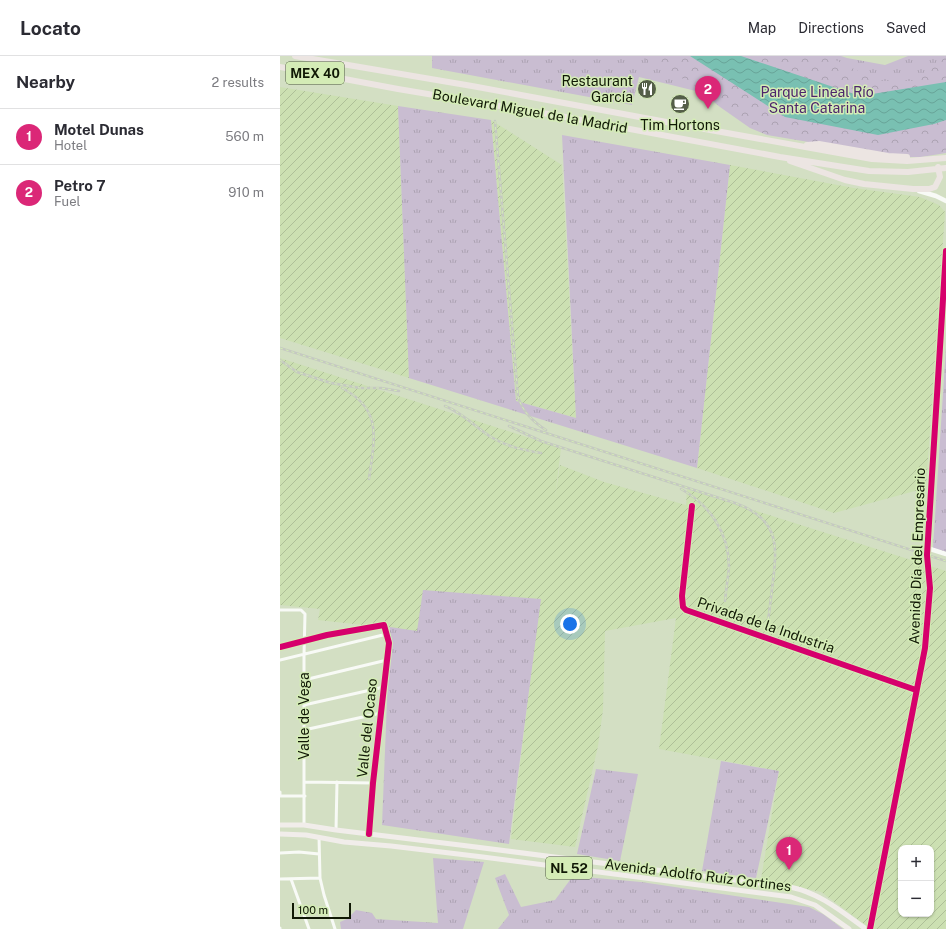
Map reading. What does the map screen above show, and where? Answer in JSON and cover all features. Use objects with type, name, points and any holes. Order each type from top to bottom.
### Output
[{"type":"highway","name":"Boulevard Miguel de la Madrid","points":[[298,56],[891,161],[920,161],[946,158]]},
{"type":"highway","name":"Boulevard Miguel de la Madrid","points":[[280,67],[398,89],[560,116],[780,157],[869,171],[908,172],[946,168]]},
{"type":"highway","points":[[780,157],[790,162],[851,181],[913,190],[935,187],[940,179],[939,169],[933,161],[926,158],[888,156],[819,144],[804,146]]},
{"type":"main road","name":"Avenida Adolfo Ruíz Cortines","points":[[280,826],[304,825],[790,887],[815,894],[866,929]]},
{"type":"main road","name":"Avenida Adolfo Ruíz Cortines","points":[[280,834],[306,835],[344,842],[483,857],[790,897],[815,905],[849,929]]},
{"type":"street","points":[[913,190],[936,196],[946,201]]},
{"type":"street","name":"Avenida Día del Empresario","points":[[870,929],[925,648],[930,588],[927,548],[946,251]]},
{"type":"street","name":"Privada de la Industria","points":[[692,506],[682,596],[683,607],[686,610],[916,690]]},
{"type":"street","points":[[927,548],[946,554]]},
{"type":"street","name":"Valle de Vega","points":[[280,610],[301,610],[305,614],[304,825]]},
{"type":"street","name":"Valle del Ocaso","points":[[304,641],[354,629],[384,625],[389,643],[373,783],[369,834]]},
{"type":"street","points":[[280,660],[387,634]]},
{"type":"street","points":[[280,647],[304,641]]},
{"type":"street","points":[[304,680],[387,660]]},
{"type":"street","points":[[304,705],[384,687]]},
{"type":"street","points":[[304,730],[381,713]]},
{"type":"street","points":[[304,782],[373,783]]},
{"type":"street","points":[[336,830],[337,782]]},
{"type":"street","points":[[280,792],[280,796],[305,796]]},
{"type":"street","points":[[319,837],[320,878],[324,895],[336,929]]},
{"type":"street","points":[[280,853],[319,854]]},
{"type":"street","points":[[280,879],[320,878]]},
{"type":"street","points":[[291,879],[309,929]]},
{"type":"shaded area","points":[[280,87],[398,106],[409,378],[280,338]]},
{"type":"shaded area","points":[[491,120],[562,165],[576,418],[516,401]]},
{"type":"shaded area","points":[[730,165],[854,188],[920,197],[939,205],[945,212],[926,488],[834,513],[697,468]]},
{"type":"shaded area","points":[[280,358],[561,448],[555,498],[560,465],[604,482],[686,505],[687,489],[946,571],[946,929],[871,929],[821,892],[761,879],[779,771],[659,749],[676,618],[605,631],[603,710],[598,746],[575,847],[511,839],[540,599],[417,631],[318,620],[320,609],[280,605]]},
{"type":"green space","points":[[432,56],[685,56],[716,96],[639,77],[632,105],[432,68]]},
{"type":"green space","name":"Parque Lineal Río Santa Catarina","points":[[637,56],[827,56],[879,81],[913,81],[934,67],[946,56],[946,153],[921,157],[898,157],[767,135],[750,128],[720,107],[695,86],[665,68]]},
{"type":"green space","points":[[734,56],[841,56],[885,65],[908,56],[946,56],[946,82],[860,96]]},
{"type":"green space","points":[[398,106],[491,120],[516,401],[576,418],[562,135],[730,165],[697,468],[409,378]]},
{"type":"green space","points":[[946,347],[946,552],[933,548]]},
{"type":"green space","points":[[423,590],[541,599],[509,844],[382,825],[390,627],[417,631]]},
{"type":"green space","points":[[721,761],[779,771],[756,878],[702,871]]},
{"type":"green space","points":[[596,769],[638,774],[620,861],[577,854]]},
{"type":"green space","points":[[433,858],[484,862],[463,929],[341,929],[340,922],[347,919],[356,910],[372,913],[376,919],[438,923]]},
{"type":"green space","points":[[505,874],[521,907],[555,900],[573,876],[641,882],[809,907],[823,914],[843,929],[498,929],[509,915],[495,878]]},
{"type":"water","points":[[690,56],[741,56],[860,96],[946,82],[946,120],[934,124],[878,135],[785,117]]},
{"type":"railway","points":[[495,121],[518,397],[529,416],[546,430]]},
{"type":"railway","points":[[280,348],[946,561]]},
{"type":"railway","points":[[280,360],[297,372],[331,383],[360,388],[381,388],[399,391]]},
{"type":"railway","points":[[342,388],[365,406],[370,416],[374,439],[369,479]]},
{"type":"railway","points":[[445,406],[458,412],[485,433],[503,443],[516,448],[541,453]]},
{"type":"railway","points":[[509,426],[541,441],[735,503],[749,509],[759,516],[767,524],[772,533],[775,554],[775,567],[767,630]]},
{"type":"railway","points":[[681,489],[701,503],[709,512],[716,521],[726,543],[729,567],[725,601]]},
{"type":"cycle path","points":[[870,929],[925,648],[930,588],[927,555],[946,251]]},
{"type":"cycle path","points":[[692,506],[682,596],[683,607],[686,610],[916,690]]},
{"type":"cycle path","points":[[280,647],[327,635],[384,625],[389,643],[373,783],[369,834]]},
{"type":"place","name":"Restaurant García","points":[[647,89]]},
{"type":"place","name":"Tim Hortons","points":[[680,104]]},
{"type":"place","name":"Petro 7","points":[[708,109]]},
{"type":"place","name":"Motel Dunas","points":[[789,870]]}]
